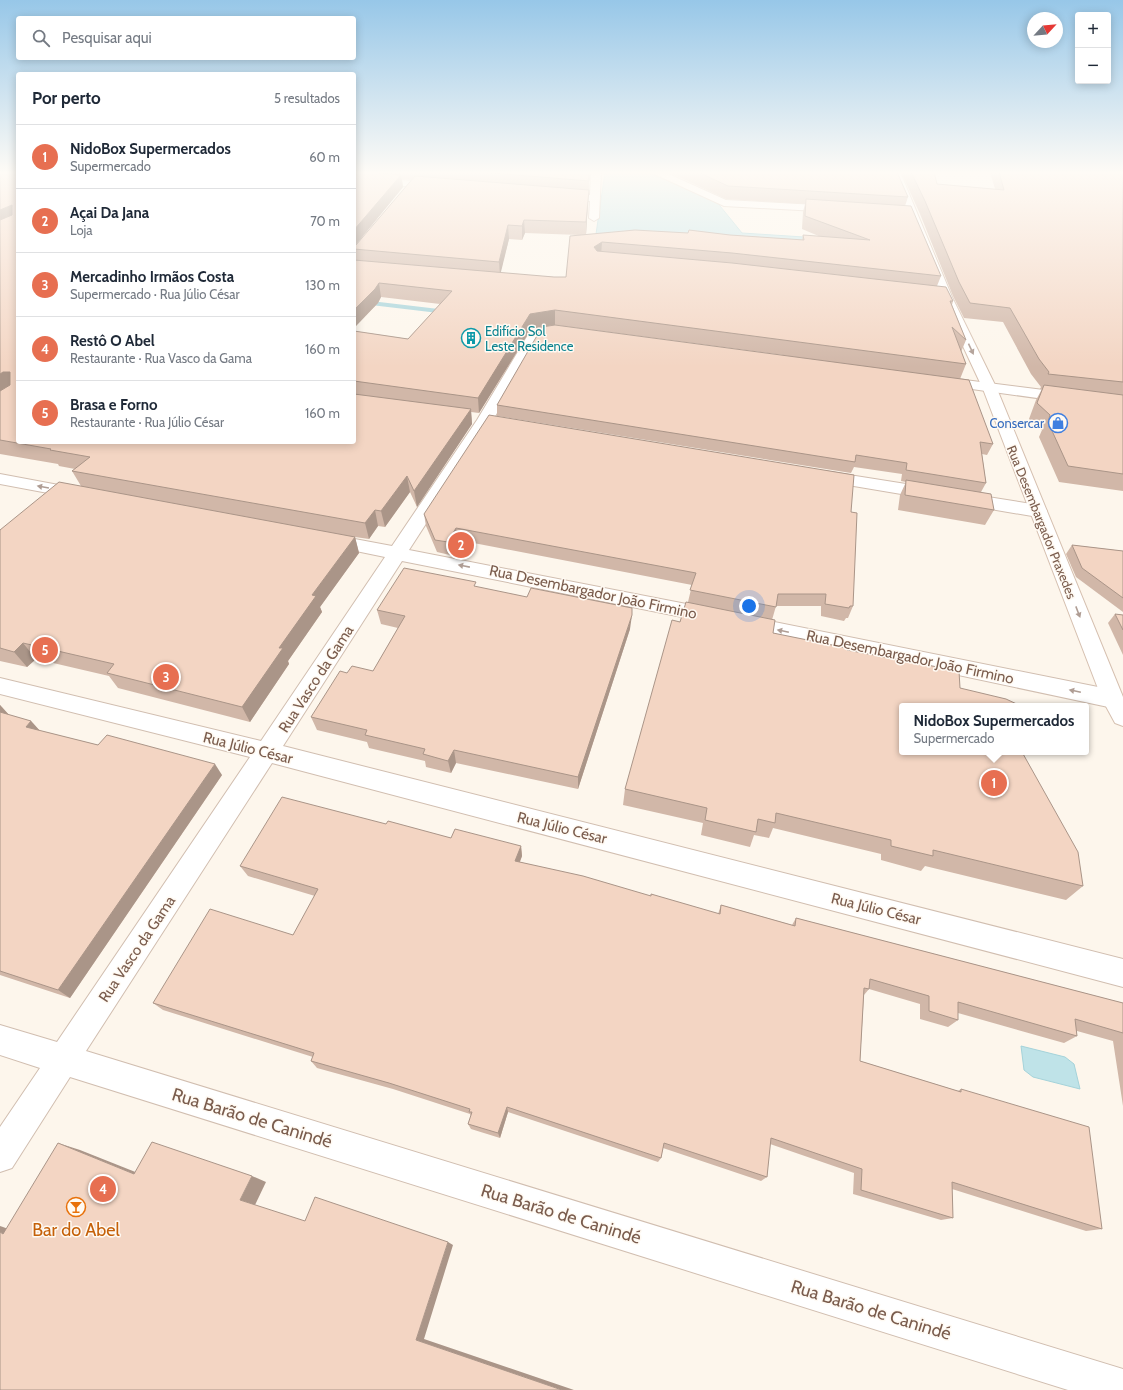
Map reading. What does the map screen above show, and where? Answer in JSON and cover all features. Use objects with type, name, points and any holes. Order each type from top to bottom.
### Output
[{"type":"street","name":"Rua Desembargador Praxedes","points":[[922,237],[933,262],[939,296],[990,389],[1118,708]]},
{"type":"street","name":"Rua Vasco da Gama","points":[[0,1156],[485,421],[536,333],[545,330],[554,330],[578,333]]},
{"type":"street","points":[[926,379],[990,389],[1123,405]]},
{"type":"street","points":[[812,474],[1038,511]]},
{"type":"street","points":[[1,481],[97,497]]},
{"type":"street","name":"Rua Desembargador João Firmino","points":[[313,537],[398,552],[1118,708]]},
{"type":"street","name":"Rua Júlio César","points":[[0,686],[268,752],[1123,973]]},
{"type":"street","name":"Rua Barão de Canindé","points":[[0,1040],[1123,1388]]},
{"type":"water","points":[[596,237],[802,237],[912,244],[594,248]]},
{"type":"water","points":[[1021,1046],[1065,1057],[1074,1064],[1080,1089],[1033,1077],[1024,1070]]},
{"type":"building","points":[[0,237],[16,237],[16,443],[0,440],[0,391],[10,385],[10,372],[3,372],[0,374]]},
{"type":"building","points":[[363,237],[505,237],[499,262],[356,249],[356,245]]},
{"type":"building","points":[[570,237],[758,237],[804,240],[803,237],[828,237],[870,240],[862,237],[924,237],[941,276],[732,253],[602,242],[594,247],[597,251],[732,263],[946,287],[953,301],[950,301],[966,340],[952,327],[966,364],[555,310],[530,314],[478,398],[356,381],[356,331],[408,339],[452,291],[379,283],[356,308],[356,260],[566,277]]},
{"type":"building","points":[[940,237],[1123,237],[1123,382],[1048,374],[1049,372],[1039,359],[1010,308],[970,303],[959,282]]},
{"type":"building","points":[[555,325],[969,380],[993,444],[980,442],[986,483],[906,470],[907,463],[856,455],[855,462],[497,405],[542,327]]},
{"type":"building","points":[[1044,385],[1123,395],[1123,474],[1068,466],[1048,422],[1050,415],[1037,403]]},
{"type":"building","points":[[356,394],[471,409],[414,491],[407,476],[381,511],[375,510],[365,523],[72,471],[90,457],[50,450],[51,449],[23,444],[356,444]]},
{"type":"building","points":[[489,415],[854,475],[851,512],[857,513],[853,606],[850,606],[849,608],[825,604],[826,594],[778,594],[776,607],[690,590],[696,573],[456,528],[448,542],[435,540],[424,514]]},
{"type":"building","points":[[906,480],[991,494],[994,510],[905,495]]},
{"type":"building","points":[[59,482],[355,537],[312,595],[316,596],[279,648],[283,648],[242,707],[107,673],[114,664],[23,643],[14,652],[0,648],[0,530]]},
{"type":"building","points":[[1072,545],[1123,551],[1123,598],[1082,568]]},
{"type":"building","points":[[404,568],[476,582],[474,586],[527,597],[531,588],[632,608],[632,615],[578,777],[454,750],[448,761],[423,754],[425,749],[365,735],[367,730],[311,717],[340,671],[347,673],[352,666],[373,671],[405,616],[377,610]]},
{"type":"building","points":[[686,602],[775,620],[773,633],[847,648],[847,650],[959,671],[960,688],[1006,699],[1015,703],[899,703],[899,755],[1024,755],[1078,852],[1083,886],[933,850],[933,856],[891,846],[891,840],[776,813],[775,823],[758,819],[756,832],[705,820],[707,808],[625,789],[672,620],[680,622]]},
{"type":"building","points":[[1115,614],[1123,615],[1123,630]]},
{"type":"building","points":[[0,712],[31,721],[26,727],[98,745],[107,735],[215,764],[58,990],[0,971]]},
{"type":"building","points":[[282,797],[386,824],[388,821],[451,838],[455,829],[521,846],[515,861],[583,876],[720,914],[721,905],[795,926],[796,918],[1123,1003],[1123,1033],[1075,1019],[1077,1036],[958,1002],[958,1020],[929,1011],[929,996],[870,979],[869,989],[864,988],[860,1061],[961,1092],[961,1089],[1089,1127],[1102,1229],[952,1182],[953,1218],[861,1190],[862,1169],[771,1138],[767,1177],[664,1143],[661,1158],[507,1107],[498,1133],[468,1124],[472,1112],[469,1112],[470,1109],[389,1083],[311,1061],[314,1053],[153,1003],[210,909],[293,935],[318,889],[240,866]]},
{"type":"building","points":[[152,1142],[252,1176],[240,1200],[305,1221],[315,1197],[448,1242],[416,1340],[562,1390],[0,1390],[0,1232],[3,1234],[58,1143],[134,1174]]},
{"type":"waterway","points":[[356,301],[447,312]]},
{"type":"place","name":"Edifício Sol Leste Residence","points":[[471,338]]},
{"type":"place","name":"Consercar","points":[[1058,423]]},
{"type":"place","name":"Açai Da Jana","points":[[461,545]]},
{"type":"place","name":"Brasa e Forno","points":[[45,650]]},
{"type":"place","name":"Mercadinho Irmãos Costa","points":[[166,677]]},
{"type":"place","name":"NidoBox Supermercados","points":[[994,783]]},
{"type":"place","name":"Restô O Abel","points":[[103,1189]]},
{"type":"place","name":"Bar do Abel","points":[[76,1207]]}]
